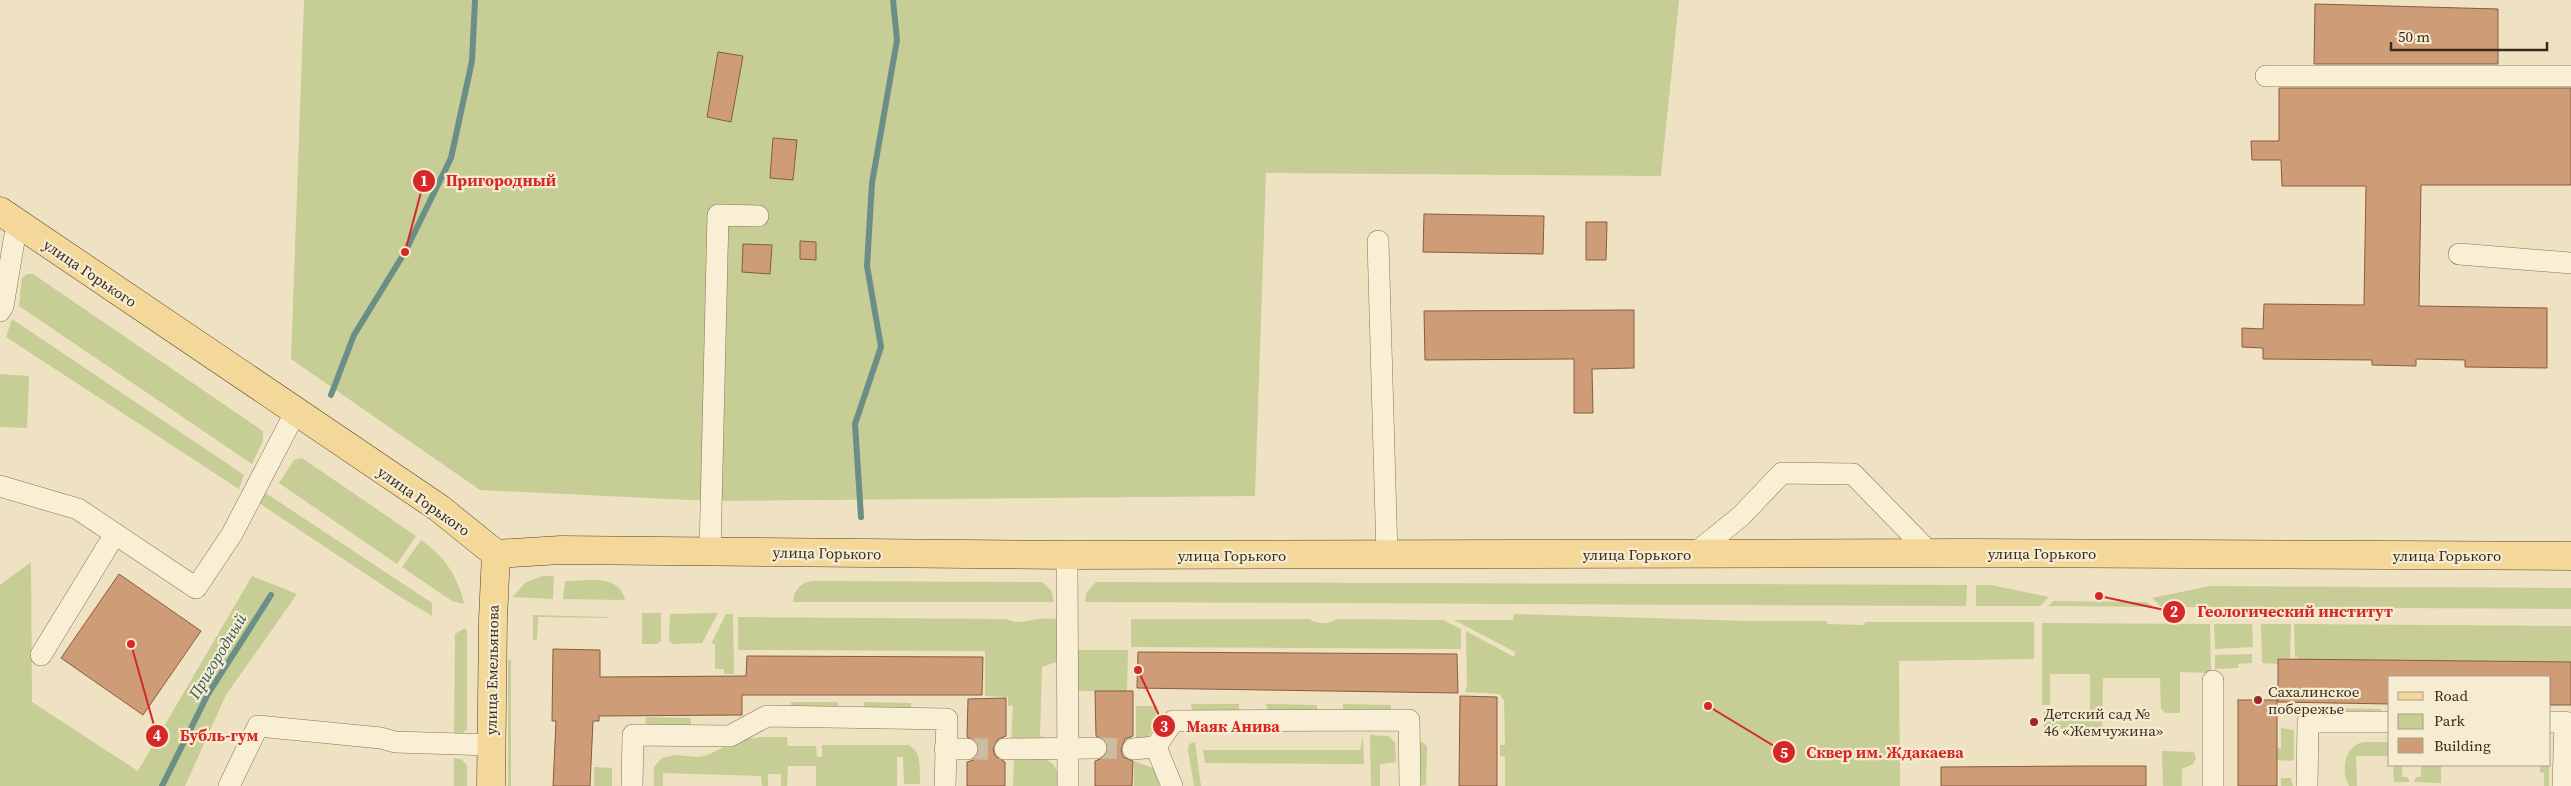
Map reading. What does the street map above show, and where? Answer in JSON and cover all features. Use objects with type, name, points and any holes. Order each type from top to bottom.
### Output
[{"type":"main road","name":"улица Горького","points":[[8,217],[438,508],[496,554],[561,550],[1067,555],[1930,553],[2571,556]]},
{"type":"main road","name":"улица Емельянова","points":[[491,786],[492,618],[496,554]]},
{"type":"street","points":[[2266,76],[2571,76]]},
{"type":"street","points":[[710,552],[718,215],[758,216]]},
{"type":"street","points":[[0,311],[3,306],[8,217]]},
{"type":"street","points":[[1378,241],[1387,555]]},
{"type":"street","points":[[2459,254],[2571,263]]},
{"type":"street","points":[[0,486],[78,510],[196,588],[232,534],[295,413]]},
{"type":"street","points":[[1694,554],[1742,516],[1782,473],[1853,474],[1930,553]]},
{"type":"street","points":[[41,654],[114,534]]},
{"type":"street","points":[[1067,555],[1068,786]]},
{"type":"street","points":[[2213,681],[2213,786]]},
{"type":"street","points":[[632,786],[633,735],[730,736],[767,716],[946,719],[945,786]]},
{"type":"street","points":[[1156,747],[1173,721],[1409,720],[1410,786]]},
{"type":"street","points":[[2307,786],[2308,722],[2388,722]]},
{"type":"street","points":[[2551,722],[2564,722],[2563,786]]},
{"type":"street","points":[[229,786],[258,726],[381,738],[395,742],[491,745]]},
{"type":"street","points":[[1133,749],[1156,747]]},
{"type":"street","points":[[1156,747],[1172,786]]},
{"type":"street","points":[[1005,749],[1096,748]]},
{"type":"street","points":[[945,749],[967,749]]},
{"type":"green space","points":[[304,0],[1679,0],[1661,176],[1266,173],[1255,496],[711,501],[480,490],[291,359]]},
{"type":"green space","points":[[27,274],[33,274],[263,431],[263,441],[252,464],[19,306],[22,278]]},
{"type":"green space","points":[[12,319],[244,475],[239,489],[6,337]]},
{"type":"green space","points":[[0,374],[29,376],[27,428],[0,427]]},
{"type":"green space","points":[[302,458],[416,536],[397,564],[279,483],[294,460]]},
{"type":"green space","points":[[261,490],[432,603],[432,616],[259,503]]},
{"type":"green space","points":[[421,540],[437,553],[449,568],[458,584],[464,604],[452,601],[402,567]]},
{"type":"green space","points":[[31,562],[32,702],[138,771],[252,576],[297,594],[226,695],[185,786],[0,786],[0,585]]},
{"type":"green space","points":[[542,576],[554,576],[553,599],[513,597],[525,583]]},
{"type":"green space","points":[[601,580],[609,582],[622,591],[625,600],[563,599],[565,581]]},
{"type":"green space","points":[[812,581],[1042,582],[1051,590],[1054,602],[793,602],[798,588],[804,583]]},
{"type":"green space","points":[[1096,582],[1967,585],[1966,606],[1085,602],[1086,593]]},
{"type":"green space","points":[[1976,585],[1991,585],[2049,597],[2040,606],[1976,606]]},
{"type":"green space","points":[[2210,586],[2571,588],[2571,609],[2161,607],[2152,598]]},
{"type":"green space","points":[[2054,601],[2147,602],[2153,607],[2048,606]]},
{"type":"green space","points":[[642,613],[661,613],[661,641],[657,644],[642,644]]},
{"type":"green space","points":[[718,613],[702,643],[673,644],[669,641],[670,614]]},
{"type":"green space","points":[[726,614],[733,614],[734,674],[724,674],[724,669],[715,669],[715,644],[711,644]]},
{"type":"green space","points":[[1514,614],[1749,621],[1827,621],[1827,624],[1864,625],[1865,622],[2034,622],[2034,659],[1899,661],[1900,786],[1505,786],[1505,757],[1500,756],[1500,745],[1505,745],[1504,700],[1499,694],[1465,692],[1467,686],[1466,631],[1514,657],[1515,652],[1454,620],[1513,620]]},
{"type":"green space","points":[[533,615],[608,618],[538,617],[537,639],[533,641]]},
{"type":"green space","points":[[738,617],[1007,619],[1019,622],[1060,619],[1059,661],[1042,667],[1040,736],[1050,739],[1011,744],[1013,706],[1008,706],[1008,697],[985,696],[985,651],[738,650]]},
{"type":"green space","points":[[1131,619],[1309,619],[1323,623],[1337,619],[1443,620],[1461,629],[1461,649],[1131,647]]},
{"type":"green space","points":[[2042,623],[2210,624],[2211,673],[2180,672],[2180,713],[2166,713],[2161,709],[2160,678],[2103,678],[2102,728],[2044,729],[2044,712],[2090,712],[2090,674],[2050,674],[2050,705],[2042,705]]},
{"type":"green space","points":[[2214,624],[2252,624],[2253,647],[2215,649]]},
{"type":"green space","points":[[2261,624],[2291,624],[2290,658],[2278,658],[2278,664],[2262,663]]},
{"type":"green space","points":[[2294,624],[2571,626],[2571,662],[2298,660],[2298,657],[2295,657]]},
{"type":"green space","points":[[465,628],[467,631],[467,729],[460,736],[454,736],[455,634]]},
{"type":"green space","points":[[1076,650],[1128,650],[1127,691],[1072,691]]},
{"type":"green space","points":[[2252,654],[2252,663],[2238,664],[2238,668],[2215,669],[2215,655]]},
{"type":"green space","points":[[511,659],[511,786],[508,786],[508,660]]},
{"type":"green space","points":[[791,702],[838,702],[838,708],[791,708]]},
{"type":"green space","points":[[864,702],[911,703],[911,709],[864,708]]},
{"type":"green space","points":[[1191,704],[1239,704],[1239,709],[1237,712],[1192,711]]},
{"type":"green space","points":[[1266,704],[1317,705],[1317,710],[1268,712]]},
{"type":"green space","points":[[1343,704],[1391,705],[1391,710],[1343,710]]},
{"type":"green space","points":[[1136,706],[1157,706],[1156,719],[1150,734],[1136,746]]},
{"type":"green space","points":[[2324,708],[2381,709],[2381,720],[2325,719]]},
{"type":"green space","points":[[646,717],[691,718],[691,728],[645,727]]},
{"type":"green space","points":[[2281,728],[2294,730],[2294,758],[2292,761],[2276,760],[2276,749],[2281,748]]},
{"type":"green space","points":[[1363,735],[1364,764],[1205,763],[1203,750],[1360,750]]},
{"type":"green space","points":[[1370,735],[1388,736],[1395,742],[1396,762],[1380,764],[1380,786],[1371,786]]},
{"type":"green space","points":[[787,737],[788,746],[816,746],[817,757],[822,757],[822,745],[908,745],[913,748],[918,756],[920,784],[904,784],[903,757],[897,757],[897,786],[816,786],[816,766],[788,766],[787,786],[781,786],[781,774],[768,774],[768,786],[762,786],[761,776],[663,773],[663,786],[654,786],[654,767],[662,758],[676,755],[698,757],[708,755],[739,739]]},
{"type":"green space","points":[[1195,742],[1201,786],[1194,786],[1188,750],[1189,744]]},
{"type":"green space","points":[[1423,742],[1427,747],[1426,785],[1414,786],[1416,743]]},
{"type":"green space","points":[[2363,742],[2388,742],[2388,756],[2356,756],[2357,786],[2349,786],[2345,773],[2346,760],[2352,748]]},
{"type":"green space","points":[[2162,751],[2194,752],[2196,758],[2193,764],[2182,769],[2182,786],[2163,786]]},
{"type":"green space","points":[[454,758],[461,759],[467,765],[467,786],[454,786]]},
{"type":"green space","points":[[1040,758],[1046,760],[1055,768],[1062,786],[1013,786],[1014,759]]},
{"type":"green space","points":[[1134,761],[1153,768],[1160,786],[1134,786]]},
{"type":"green space","points":[[2393,766],[2402,766],[2402,777],[2407,777],[2410,782],[2394,782]]},
{"type":"green space","points":[[2421,766],[2441,766],[2441,783],[2414,782],[2416,777],[2421,777]]},
{"type":"green space","points":[[2540,766],[2549,766],[2549,786],[2544,786],[2544,773],[2540,772]]},
{"type":"green space","points":[[594,767],[612,768],[612,786],[594,786]]},
{"type":"green space","points":[[2281,778],[2291,778],[2293,786],[2281,786]]},
{"type":"building","points":[[2315,4],[2498,9],[2498,64],[2314,64]]},
{"type":"building","points":[[718,52],[743,56],[731,122],[707,117]]},
{"type":"building","points":[[2279,88],[2571,88],[2571,185],[2421,185],[2419,306],[2547,308],[2547,368],[2465,367],[2465,360],[2416,359],[2416,366],[2372,365],[2372,360],[2263,359],[2263,348],[2242,347],[2242,328],[2263,329],[2264,304],[2364,305],[2366,186],[2282,186],[2281,160],[2252,160],[2251,141],[2279,141]]},
{"type":"building","points":[[773,138],[797,140],[793,180],[770,178]]},
{"type":"building","points":[[1424,214],[1544,216],[1543,254],[1423,252]]},
{"type":"building","points":[[1586,222],[1607,222],[1606,260],[1586,260]]},
{"type":"building","points":[[800,241],[816,242],[816,260],[800,259]]},
{"type":"building","points":[[743,244],[772,245],[770,274],[742,272]]},
{"type":"building","points":[[1634,310],[1634,368],[1592,369],[1593,413],[1574,413],[1574,359],[1425,360],[1424,311]]},
{"type":"building","points":[[119,574],[201,631],[143,715],[61,658]]},
{"type":"building","points":[[553,649],[600,650],[600,677],[746,676],[747,656],[983,657],[982,695],[742,695],[742,715],[599,716],[599,721],[593,721],[590,786],[553,786],[556,721],[552,721]]},
{"type":"building","points":[[1138,652],[1457,654],[1458,693],[1137,688]]},
{"type":"building","points":[[2278,659],[2571,662],[2571,705],[2551,705],[2551,676],[2388,676],[2388,704],[2278,702]]},
{"type":"building","points":[[1095,691],[1133,691],[1133,736],[1125,739],[1121,750],[1123,757],[1133,761],[1132,786],[1095,786],[1095,761],[1103,758],[1108,748],[1106,741],[1096,736]]},
{"type":"building","points":[[1460,696],[1497,697],[1497,786],[1459,786]]},
{"type":"building","points":[[1006,698],[1006,736],[998,739],[993,749],[995,756],[1005,762],[1005,786],[967,786],[967,762],[974,760],[979,749],[978,742],[967,737],[968,699]]},
{"type":"building","points":[[2238,700],[2277,700],[2277,786],[2238,786]]},
{"type":"building","points":[[2146,766],[2146,786],[1941,786],[1941,767]]},
{"type":"waterway","name":"Пригородный","points":[[331,395],[354,335],[405,252],[451,158],[472,61],[475,0]]},
{"type":"waterway","points":[[861,517],[855,424],[881,347],[867,266],[872,183],[897,40],[893,0]]},
{"type":"waterway","name":"Пригородный","points":[[162,786],[208,694],[271,595]]},
{"type":"tunnel","points":[[1096,748],[1133,749]]},
{"type":"tunnel","points":[[967,749],[1005,749]]},
{"type":"place","name":"Пригородный","points":[[405,252]]},
{"type":"place","name":"Геологический институт","points":[[2099,596]]},
{"type":"place","name":"Бубль-гум","points":[[131,644]]},
{"type":"place","name":"Маяк Анива","points":[[1138,670]]},
{"type":"place","name":"Сахалинское побережье","points":[[2258,700]]},
{"type":"place","name":"Сквер им. Ждакаева","points":[[1708,706]]},
{"type":"place","name":"Детский сад № 46 «Жемчужина»","points":[[2034,722]]}]
